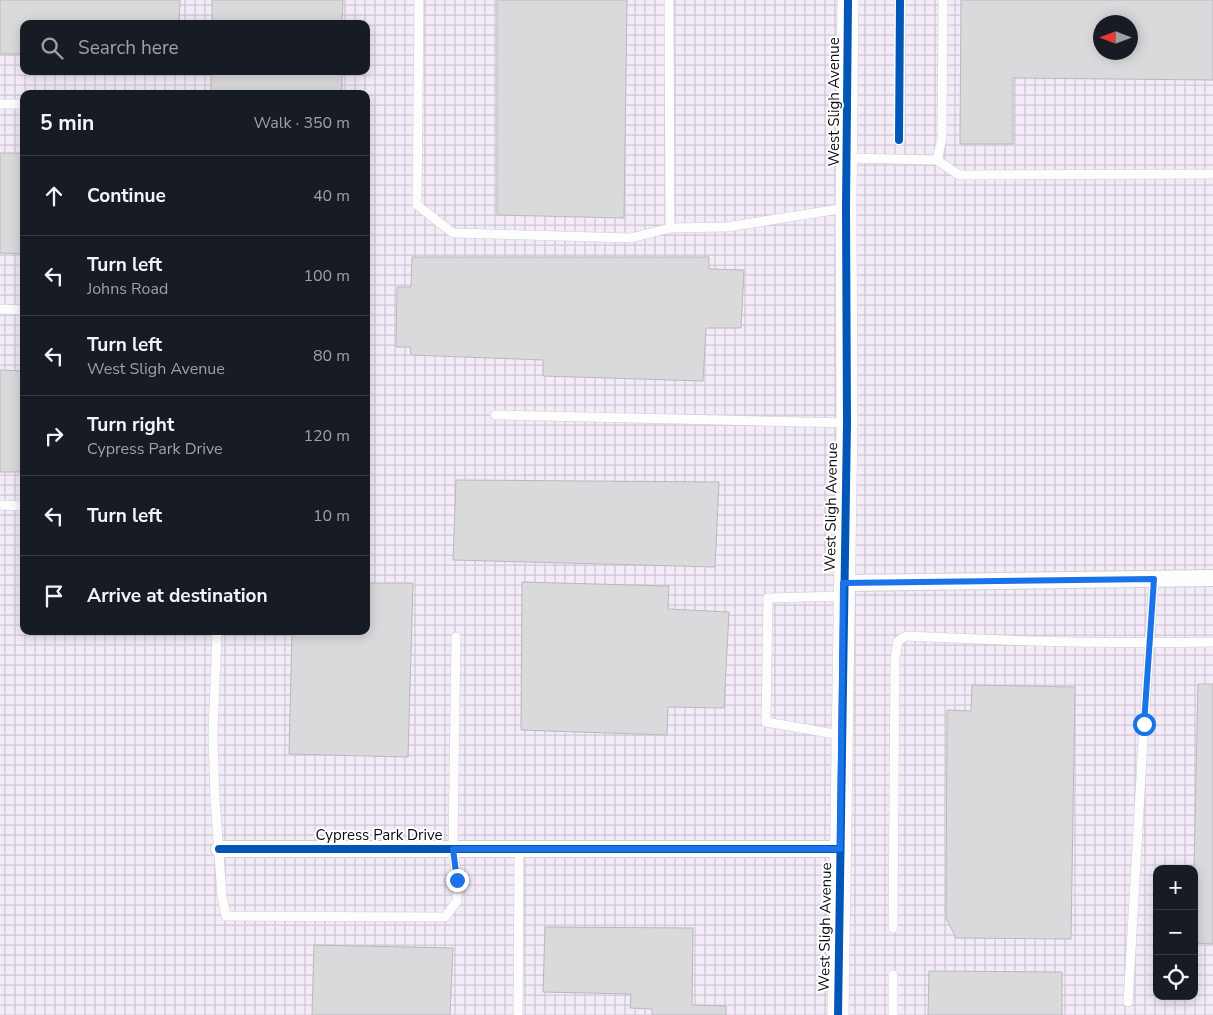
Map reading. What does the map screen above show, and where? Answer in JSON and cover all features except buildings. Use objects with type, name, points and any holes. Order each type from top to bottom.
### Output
[{"type":"street","name":"West Sligh Avenue","points":[[838,1015],[847,423],[846,208],[848,0]]},
{"type":"street","points":[[843,590],[1213,578]]},
{"type":"street","name":"Cypress Park Drive","points":[[219,849],[840,849]]},
{"type":"lane","points":[[419,0],[417,205],[453,233],[630,238],[670,228],[728,227],[846,208]]},
{"type":"lane","points":[[669,0],[670,228]]},
{"type":"lane","points":[[937,160],[942,138],[943,0]]},
{"type":"lane","points":[[0,104],[20,104]]},
{"type":"lane","points":[[847,158],[937,160],[958,175],[1213,174]]},
{"type":"lane","points":[[0,309],[20,310]]},
{"type":"lane","points":[[495,415],[847,423]]},
{"type":"lane","points":[[0,505],[20,506]]},
{"type":"lane","points":[[1128,1002],[1154,579]]},
{"type":"lane","points":[[841,735],[766,722],[768,598],[843,590]]},
{"type":"lane","points":[[217,635],[213,734],[214,799],[222,896],[226,916],[444,917],[457,901],[457,880],[453,849],[456,637]]},
{"type":"lane","points":[[894,928],[894,659],[898,642],[906,636],[1022,642],[1213,642]]},
{"type":"lane","points":[[518,1015],[519,849]]},
{"type":"lane","points":[[894,975],[894,1015]]},
{"type":"shaded area","points":[[0,0],[1213,0],[1213,1015],[0,1015]]},
{"type":"cycle path","points":[[838,1015],[847,423],[846,208],[848,0]]},
{"type":"cycle path","points":[[899,140],[900,0]]},
{"type":"cycle path","points":[[219,849],[840,849]]},
{"type":"route","points":[[457,880],[453,849],[840,849],[843,583],[1154,579],[1144,724]]}]
